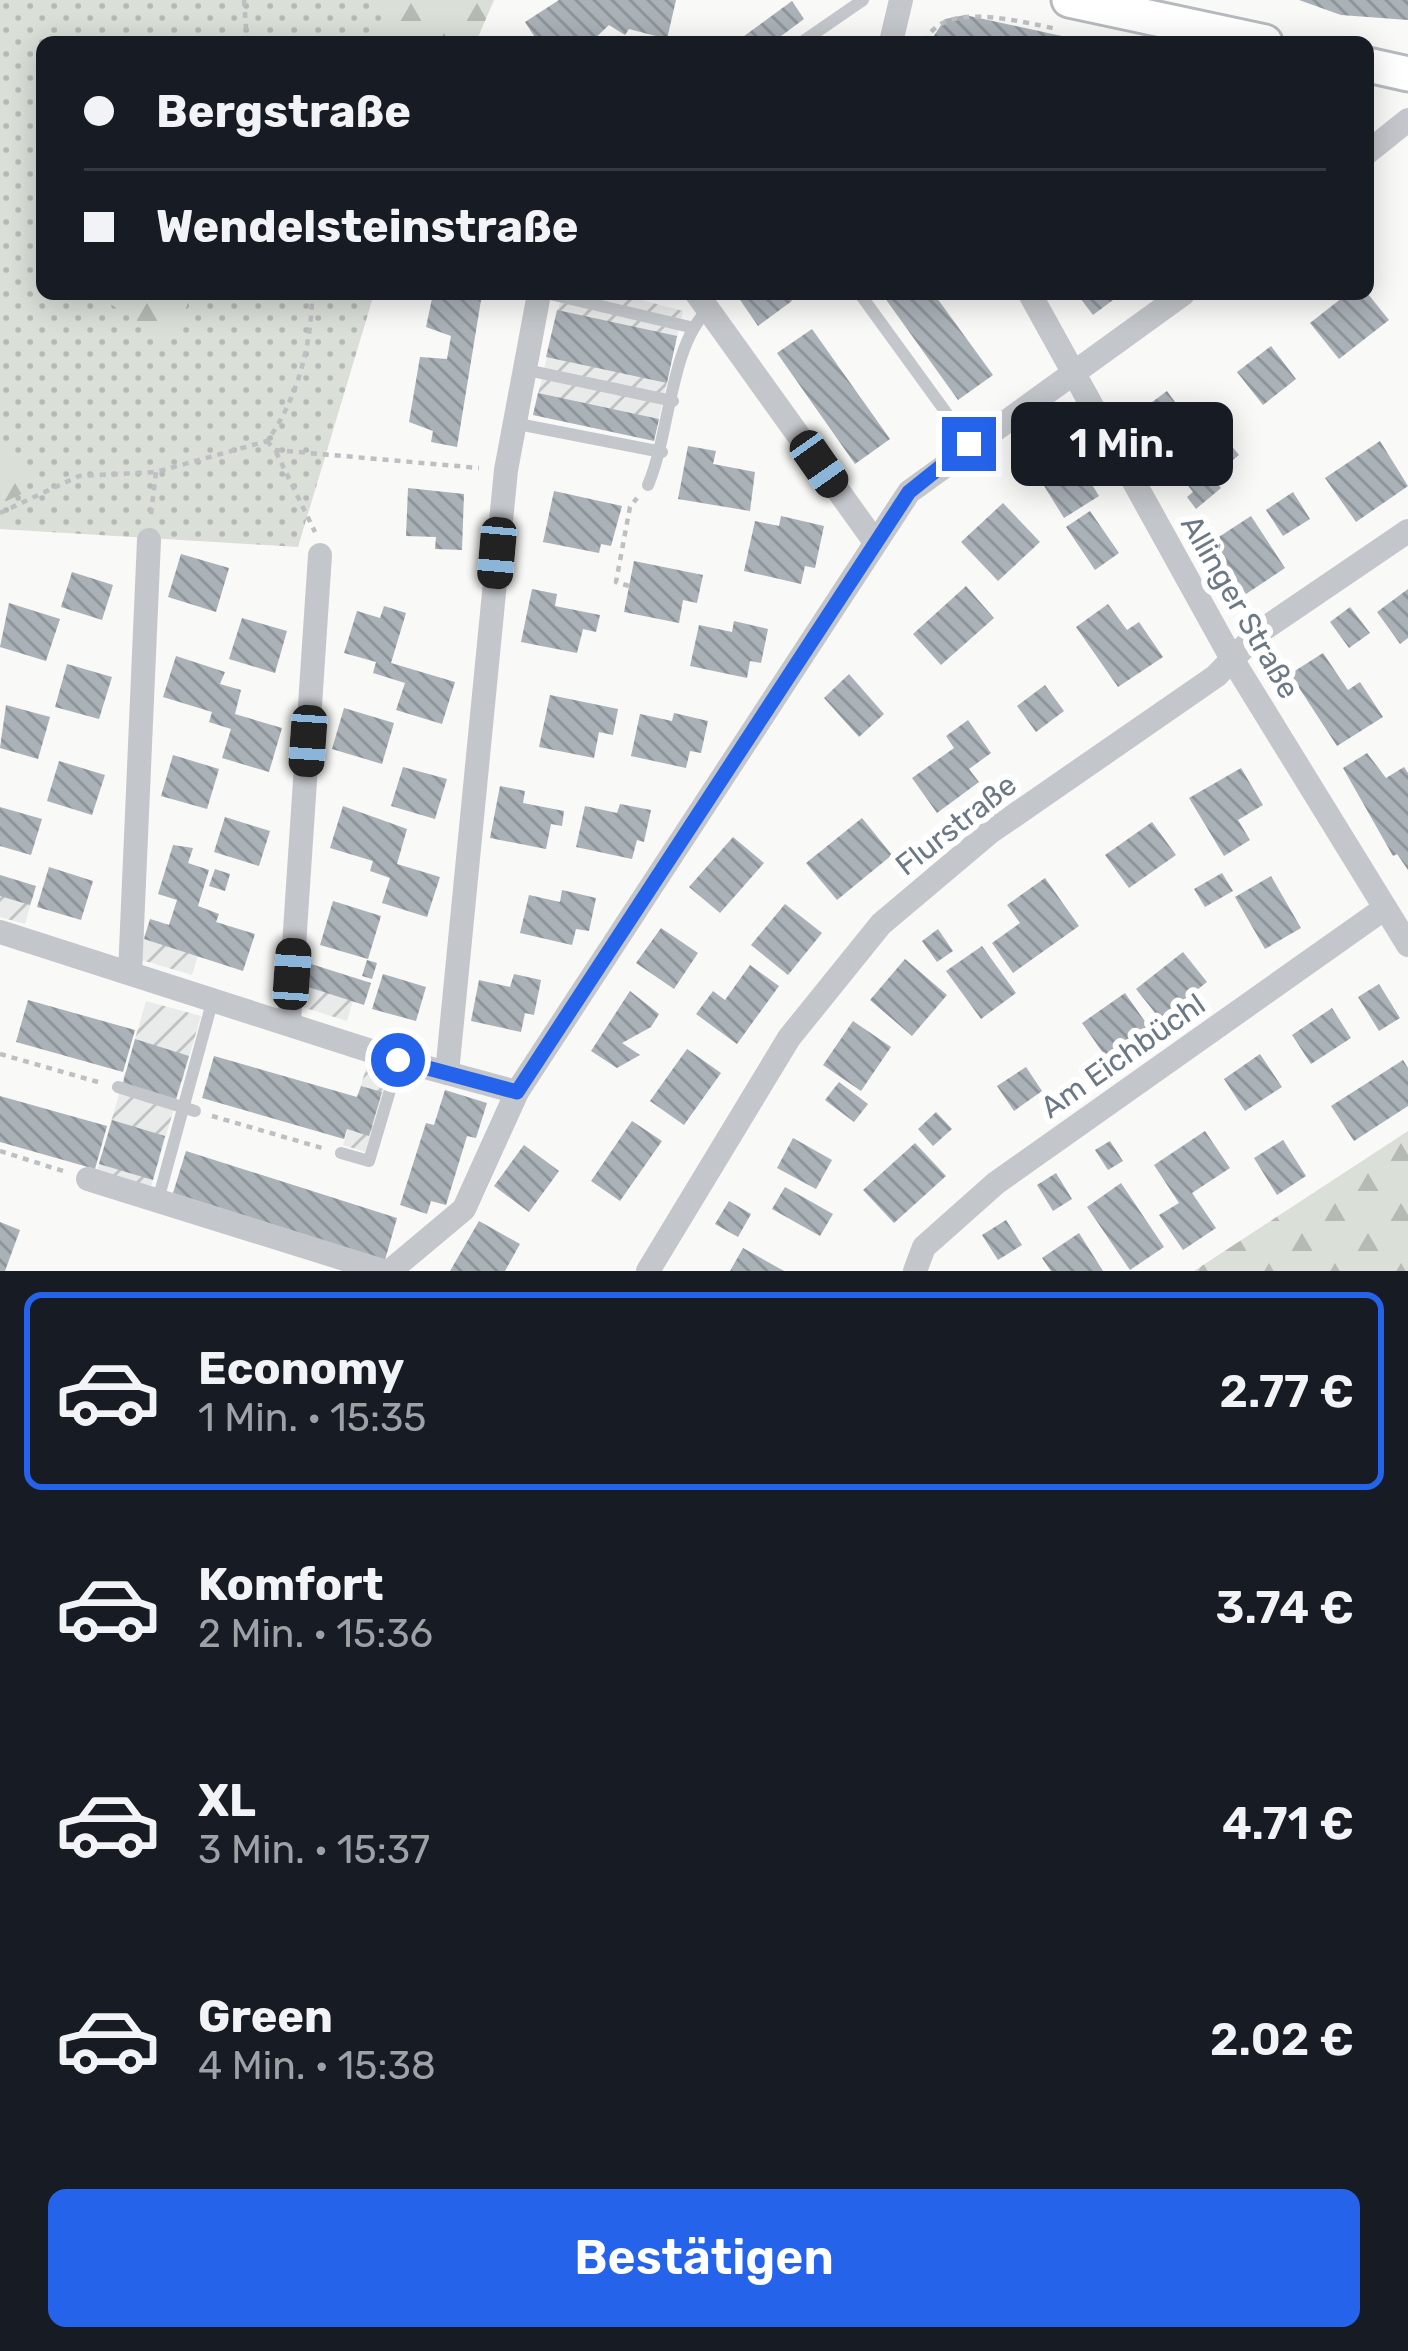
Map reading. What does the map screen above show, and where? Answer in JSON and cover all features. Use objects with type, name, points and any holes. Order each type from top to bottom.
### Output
[{"type":"main road","points":[[1068,16],[1207,36]]},
{"type":"main road","points":[[1374,66],[1408,74]]},
{"type":"street","points":[[892,36],[901,0]]},
{"type":"street","points":[[1374,147],[1408,120]]},
{"type":"street","points":[[447,1072],[506,470],[521,369],[538,300]]},
{"type":"street","name":"Allinger Straße","points":[[1033,300],[1232,659],[1408,945]]},
{"type":"street","points":[[88,1179],[386,1271],[464,1209],[517,1092],[909,492],[969,444],[1175,300]]},
{"type":"street","points":[[698,310],[875,542]]},
{"type":"street","name":"Flurstraße","points":[[647,1271],[715,1152],[789,1039],[881,924],[989,832],[1216,676],[1258,633],[1408,531]]},
{"type":"street","points":[[130,973],[148,540]]},
{"type":"street","points":[[289,1021],[320,555]]},
{"type":"street","name":"Am Eichbüchl","points":[[915,1271],[924,1247],[996,1183],[1385,908]]},
{"type":"street","points":[[0,932],[289,1021],[398,1060],[517,1092]]},
{"type":"lane","points":[[811,36],[863,0]]},
{"type":"lane","points":[[606,300],[698,310],[662,452],[648,485]]},
{"type":"lane","points":[[864,300],[969,444]]},
{"type":"lane","points":[[521,369],[673,401]]},
{"type":"lane","points":[[512,423],[662,452]]},
{"type":"lane","points":[[158,1200],[189,1110],[213,998]]},
{"type":"lane","points":[[341,1153],[369,1161],[398,1060]]},
{"type":"lane","points":[[118,1088],[189,1110]]},
{"type":"path","points":[[247,1],[247,36]]},
{"type":"path","points":[[927,36],[934,20],[951,12],[1068,16]]},
{"type":"path","points":[[0,512],[79,476],[156,472],[267,441],[296,384],[312,320],[312,300]]},
{"type":"path","points":[[267,441],[280,469],[304,501],[320,555]]},
{"type":"path","points":[[275,450],[506,470]]},
{"type":"path","points":[[148,540],[156,472]]},
{"type":"path","points":[[629,586],[616,582],[630,507]]},
{"type":"path","points":[[0,1054],[118,1088]]},
{"type":"path","points":[[189,1110],[341,1153]]},
{"type":"path","points":[[0,1151],[88,1179]]},
{"type":"shaded area","points":[[561,300],[642,300],[683,311],[654,440],[533,415]]},
{"type":"shaded area","points":[[0,875],[36,886],[25,924],[0,917]]},
{"type":"shaded area","points":[[150,919],[204,936],[192,975],[138,959]]},
{"type":"shaded area","points":[[311,964],[359,980],[347,1021],[299,1006]]},
{"type":"shaded area","points":[[146,1001],[201,1016],[148,1197],[94,1181]]},
{"type":"shaded area","points":[[367,1065],[389,1072],[365,1152],[343,1145]]},
{"type":"green space","points":[[0,0],[417,0],[419,36],[36,36],[36,300],[372,300],[298,547],[0,529]]},
{"type":"green space","points":[[387,0],[494,0],[479,36],[385,36],[381,21]]},
{"type":"green space","points":[[104,300],[187,300],[167,339]]},
{"type":"green space","points":[[0,448],[21,467],[26,492],[0,504]]},
{"type":"green space","points":[[1408,1131],[1408,1271],[1194,1271]]},
{"type":"building","points":[[559,0],[676,0],[668,36],[629,29],[625,35],[609,25],[597,36],[534,36],[525,22]]},
{"type":"building","points":[[1299,0],[1408,0],[1408,20],[1341,15]]},
{"type":"building","points":[[792,1],[804,19],[781,36],[744,36]]},
{"type":"building","points":[[965,15],[1062,36],[934,36],[945,19]]},
{"type":"building","points":[[432,300],[481,300],[457,447],[431,442],[433,431],[409,422],[420,357],[447,359],[451,336],[426,327]]},
{"type":"building","points":[[740,300],[791,300],[792,301],[758,326]]},
{"type":"building","points":[[886,300],[938,300],[993,375],[958,400]]},
{"type":"building","points":[[1082,300],[1113,300],[1093,315]]},
{"type":"building","points":[[1339,300],[1373,300],[1389,320],[1339,359],[1310,323]]},
{"type":"building","points":[[557,310],[677,336],[667,383],[546,357]]},
{"type":"building","points":[[812,329],[890,439],[855,464],[777,353]]},
{"type":"building","points":[[1271,346],[1296,379],[1263,405],[1237,372]]},
{"type":"building","points":[[1167,391],[1189,421],[1162,441],[1140,411]]},
{"type":"building","points":[[538,393],[659,419],[654,441],[533,415]]},
{"type":"building","points":[[1210,419],[1239,455],[1212,477],[1221,488],[1196,509],[1187,497],[1193,492],[1164,456]]},
{"type":"building","points":[[1062,436],[1099,496],[1064,518],[1026,457]]},
{"type":"building","points":[[1380,441],[1408,486],[1356,522],[1325,478]]},
{"type":"building","points":[[688,446],[716,451],[713,464],[755,472],[750,511],[678,499]]},
{"type":"building","points":[[408,488],[464,494],[462,550],[435,549],[436,537],[406,536]]},
{"type":"building","points":[[554,491],[622,506],[611,546],[601,544],[599,553],[543,542]]},
{"type":"building","points":[[1293,492],[1310,519],[1283,536],[1266,510]]},
{"type":"building","points":[[1003,503],[1040,542],[998,581],[961,542]]},
{"type":"building","points":[[1090,511],[1119,553],[1095,570],[1066,527]]},
{"type":"building","points":[[781,516],[824,526],[815,568],[805,566],[801,584],[744,571],[755,521],[779,526]]},
{"type":"building","points":[[1251,516],[1285,568],[1246,594],[1211,542]]},
{"type":"building","points":[[181,554],[229,568],[216,612],[168,597]]},
{"type":"building","points":[[634,561],[703,575],[697,603],[683,600],[679,623],[624,612]]},
{"type":"building","points":[[72,572],[113,585],[102,620],[61,607]]},
{"type":"building","points":[[966,586],[994,618],[941,665],[913,634]]},
{"type":"building","points":[[532,589],[557,594],[555,606],[600,615],[596,632],[583,629],[577,653],[521,642]]},
{"type":"building","points":[[1408,589],[1408,638],[1400,644],[1377,612]]},
{"type":"building","points":[[9,603],[60,619],[46,661],[0,647]]},
{"type":"building","points":[[1108,604],[1127,630],[1139,622],[1163,657],[1118,687],[1076,627]]},
{"type":"building","points":[[384,606],[406,613],[391,663],[455,682],[442,724],[396,710],[405,683],[373,673],[376,662],[344,653],[357,611],[380,618]]},
{"type":"building","points":[[1350,607],[1370,633],[1349,648],[1330,622]]},
{"type":"building","points":[[242,618],[287,631],[275,673],[229,659]]},
{"type":"building","points":[[734,621],[768,629],[761,663],[750,661],[747,678],[690,666],[699,625],[732,632]]},
{"type":"building","points":[[1323,653],[1348,690],[1360,682],[1383,717],[1337,746],[1290,674]]},
{"type":"building","points":[[176,656],[225,672],[220,684],[241,690],[235,714],[282,728],[269,772],[222,758],[231,729],[209,722],[212,712],[163,697]]},
{"type":"building","points":[[67,664],[112,677],[99,719],[55,707]]},
{"type":"building","points":[[849,674],[884,714],[859,737],[824,698]]},
{"type":"building","points":[[1045,685],[1064,711],[1036,732],[1017,706]]},
{"type":"building","points":[[550,695],[618,709],[613,735],[599,732],[594,758],[539,747]]},
{"type":"building","points":[[6,705],[50,717],[38,759],[0,748]]},
{"type":"building","points":[[344,708],[394,723],[382,764],[332,749]]},
{"type":"building","points":[[674,713],[708,721],[701,753],[690,751],[686,768],[631,756],[640,714],[672,721]]},
{"type":"building","points":[[968,720],[991,753],[969,769],[979,782],[937,813],[912,778],[954,748],[946,736]]},
{"type":"building","points":[[1367,753],[1386,778],[1404,767],[1408,773],[1408,870],[1397,854],[1393,856],[1343,768]]},
{"type":"building","points":[[173,755],[219,769],[207,809],[161,796]]},
{"type":"building","points":[[59,761],[105,775],[92,815],[47,801]]},
{"type":"building","points":[[403,767],[447,779],[435,819],[391,806]]},
{"type":"building","points":[[1241,768],[1263,805],[1238,820],[1250,840],[1224,856],[1189,798]]},
{"type":"building","points":[[500,786],[525,791],[523,803],[564,811],[562,826],[551,824],[546,849],[490,838]]},
{"type":"building","points":[[620,804],[651,810],[644,842],[637,840],[632,859],[576,847],[585,806],[617,813]]},
{"type":"building","points":[[343,806],[407,829],[397,864],[440,877],[427,917],[382,903],[390,878],[370,871],[373,861],[330,848]]},
{"type":"building","points":[[0,807],[42,819],[31,855],[0,846]]},
{"type":"building","points":[[225,817],[270,831],[259,866],[214,852]]},
{"type":"building","points":[[862,818],[892,855],[837,900],[806,863]]},
{"type":"building","points":[[1152,822],[1176,855],[1129,888],[1105,855]]},
{"type":"building","points":[[733,837],[764,863],[720,913],[689,887]]},
{"type":"building","points":[[173,845],[193,848],[188,863],[209,870],[198,906],[219,914],[216,922],[255,934],[243,971],[144,939],[150,919],[169,925],[177,900],[158,894]]},
{"type":"building","points":[[49,867],[93,881],[81,920],[37,907]]},
{"type":"building","points":[[215,869],[230,874],[225,891],[209,886]]},
{"type":"building","points":[[1222,873],[1233,891],[1205,907],[1194,889]]},
{"type":"building","points":[[0,875],[36,886],[30,905],[0,896]]},
{"type":"building","points":[[1271,876],[1301,928],[1265,949],[1235,897]]},
{"type":"building","points":[[1045,878],[1079,926],[1013,973],[992,943],[1020,923],[1007,905]]},
{"type":"building","points":[[562,890],[596,898],[589,931],[576,929],[572,945],[520,933],[529,895],[560,902]]},
{"type":"building","points":[[333,901],[381,916],[368,959],[320,945]]},
{"type":"building","points":[[785,904],[822,933],[788,975],[751,945]]},
{"type":"building","points":[[661,928],[698,953],[674,989],[636,963]]},
{"type":"building","points":[[938,929],[953,951],[937,962],[922,941]]},
{"type":"building","points":[[982,946],[1016,993],[981,1019],[946,971]]},
{"type":"building","points":[[1183,952],[1207,982],[1160,1019],[1136,989]]},
{"type":"building","points":[[905,959],[947,995],[912,1036],[870,1000]]},
{"type":"building","points":[[367,960],[377,963],[372,979],[362,976]]},
{"type":"building","points":[[311,964],[371,983],[364,1005],[305,986]]},
{"type":"building","points":[[750,965],[779,986],[737,1044],[696,1014],[713,991],[725,1000]]},
{"type":"building","points":[[383,974],[426,987],[416,1021],[372,1009]]},
{"type":"building","points":[[514,974],[541,980],[534,1015],[525,1013],[521,1032],[471,1021],[479,980],[510,987]]},
{"type":"building","points":[[1379,984],[1400,1018],[1379,1031],[1358,997]]},
{"type":"building","points":[[630,991],[659,1014],[651,1027],[622,1043],[640,1055],[617,1068],[591,1051]]},
{"type":"building","points":[[1125,993],[1151,1030],[1108,1060],[1082,1023]]},
{"type":"building","points":[[28,1000],[135,1030],[123,1072],[16,1042]]},
{"type":"building","points":[[1332,1008],[1351,1038],[1311,1064],[1292,1035]]},
{"type":"building","points":[[853,1021],[891,1047],[861,1091],[823,1065]]},
{"type":"building","points":[[135,1039],[189,1056],[176,1099],[123,1083]]},
{"type":"building","points":[[687,1049],[721,1073],[684,1125],[650,1101]]},
{"type":"building","points":[[1260,1054],[1282,1087],[1245,1111],[1224,1079]]},
{"type":"building","points":[[214,1056],[357,1097],[361,1086],[382,1092],[369,1136],[347,1129],[344,1139],[202,1098]]},
{"type":"building","points":[[1403,1060],[1408,1068],[1408,1106],[1354,1141],[1331,1106]]},
{"type":"building","points":[[1026,1067],[1042,1091],[1014,1111],[997,1086]]},
{"type":"building","points":[[839,1082],[868,1104],[854,1122],[825,1100]]},
{"type":"building","points":[[445,1090],[487,1103],[476,1138],[467,1136],[446,1205],[431,1201],[427,1214],[400,1205],[426,1123],[434,1125]]},
{"type":"building","points":[[0,1096],[107,1126],[95,1169],[0,1142]]},
{"type":"building","points":[[936,1112],[952,1129],[933,1146],[918,1129]]},
{"type":"building","points":[[112,1120],[165,1136],[153,1180],[99,1164]]},
{"type":"building","points":[[632,1121],[662,1141],[620,1201],[591,1181]]},
{"type":"building","points":[[1205,1131],[1230,1168],[1192,1193],[1216,1228],[1183,1250],[1159,1215],[1179,1203],[1154,1165]]},
{"type":"building","points":[[793,1138],[832,1160],[816,1189],[777,1168]]},
{"type":"building","points":[[1283,1140],[1306,1176],[1277,1195],[1254,1158]]},
{"type":"building","points":[[1110,1141],[1123,1161],[1108,1170],[1095,1150]]},
{"type":"building","points":[[915,1143],[946,1176],[894,1223],[863,1190]]},
{"type":"building","points":[[524,1145],[559,1171],[529,1212],[494,1186]]},
{"type":"building","points":[[186,1151],[397,1218],[385,1260],[173,1193]]},
{"type":"building","points":[[1056,1173],[1072,1199],[1053,1211],[1037,1185]]},
{"type":"building","points":[[1121,1183],[1164,1247],[1130,1270],[1087,1207]]},
{"type":"building","points":[[785,1187],[833,1214],[820,1236],[772,1209]]},
{"type":"building","points":[[729,1201],[751,1214],[738,1237],[715,1224]]},
{"type":"building","points":[[1006,1220],[1022,1245],[998,1260],[982,1235]]},
{"type":"building","points":[[479,1221],[520,1244],[505,1271],[450,1271]]},
{"type":"building","points":[[0,1222],[20,1230],[5,1271],[0,1271]]},
{"type":"building","points":[[1079,1233],[1103,1271],[1051,1271],[1042,1258]]},
{"type":"building","points":[[743,1248],[784,1271],[730,1271]]},
{"type":"route","points":[[398,1060],[517,1092],[909,492],[969,444]]}]
